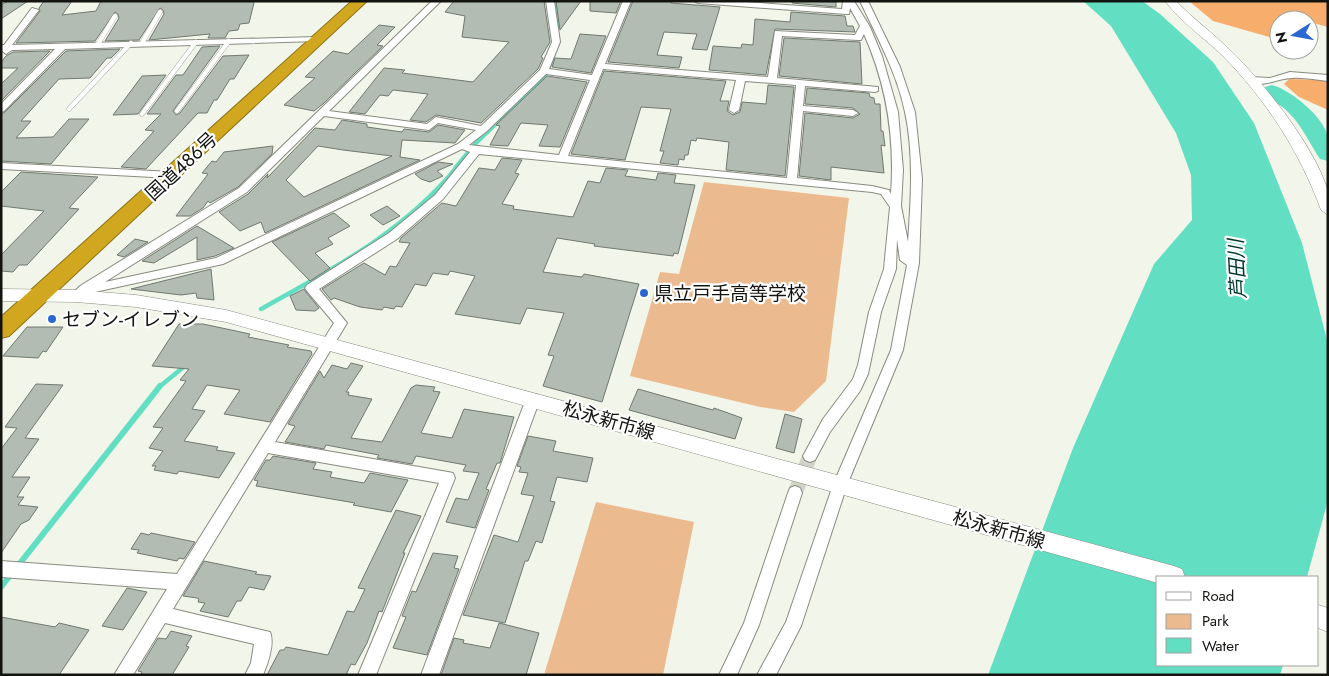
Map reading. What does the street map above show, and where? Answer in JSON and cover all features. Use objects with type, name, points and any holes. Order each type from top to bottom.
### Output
[{"type":"highway","name":"国道486号","points":[[2,329],[360,1]]},
{"type":"main road","points":[[1170,1],[1234,61],[1263,93],[1296,142],[1322,192],[1328,210]]},
{"type":"main road","name":"松永新市線","points":[[1,295],[79,294],[136,301],[226,316],[330,343],[1170,576]]},
{"type":"street","points":[[79,294],[243,190],[437,1]]},
{"type":"street","points":[[123,675],[266,447],[341,323],[311,288],[393,236],[439,196],[470,148],[470,142],[548,72],[556,42],[550,1]]},
{"type":"street","points":[[564,157],[627,1]]},
{"type":"street","points":[[698,1],[846,12],[849,1]]},
{"type":"street","points":[[810,456],[830,420],[858,381],[866,361],[875,314],[890,267],[892,233],[896,209],[899,140],[894,108],[885,75],[866,27],[849,1]]},
{"type":"street","points":[[766,675],[793,626],[850,487],[897,350],[913,263],[917,179],[910,112],[896,67],[864,1]]},
{"type":"street","points":[[1,56],[35,10]]},
{"type":"street","points":[[772,81],[778,33],[858,38],[862,28],[866,27]]},
{"type":"street","points":[[6,48],[317,39]]},
{"type":"street","points":[[1,109],[63,46]]},
{"type":"street","points":[[600,66],[875,89]]},
{"type":"street","points":[[548,72],[596,78]]},
{"type":"street","points":[[1251,80],[1271,81],[1290,75],[1328,78]]},
{"type":"street","points":[[734,110],[741,78]]},
{"type":"street","points":[[792,181],[801,83]]},
{"type":"street","points":[[798,108],[853,113]]},
{"type":"street","points":[[322,113],[429,126],[436,120],[484,128]]},
{"type":"street","points":[[79,294],[219,261],[470,148],[885,192],[896,209],[906,260],[913,263]]},
{"type":"street","points":[[1,166],[172,175]]},
{"type":"street","points":[[430,675],[533,399]]},
{"type":"street","points":[[266,447],[448,478],[367,675]]},
{"type":"street","points":[[728,675],[751,625],[795,493]]},
{"type":"street","points":[[4,573],[181,582]]},
{"type":"street","points":[[162,614],[264,638],[259,664],[254,675]]},
{"type":"lane","points":[[142,43],[160,12]]},
{"type":"lane","points":[[98,44],[115,16]]},
{"type":"lane","points":[[177,111],[229,41]]},
{"type":"lane","points":[[142,114],[196,42]]},
{"type":"lane","points":[[68,109],[131,43]]},
{"type":"green space","points":[[704,182],[849,198],[826,381],[794,412],[760,407],[630,376],[660,272],[679,274]]},
{"type":"green space","points":[[596,502],[694,522],[663,675],[544,675]]},
{"type":"shaded area","points":[[1189,1],[1328,1],[1328,27],[1319,25],[1319,10],[1269,10],[1269,37],[1213,21]]},
{"type":"shaded area","points":[[1289,79],[1328,80],[1328,110],[1299,97],[1284,84]]},
{"type":"water","name":"芦田川","points":[[1083,1],[1142,1],[1160,14],[1213,62],[1254,123],[1302,243],[1328,344],[1328,500],[1307,576],[1156,576],[1156,666],[1283,666],[1280,675],[988,675],[1073,448],[1154,264],[1192,220],[1191,175],[1176,133],[1111,26]]},
{"type":"building","points":[[8,1],[28,1],[1,19],[1,5]]},
{"type":"building","points":[[44,1],[72,1],[62,15],[96,11],[101,1],[253,1],[254,3],[249,23],[240,24],[238,30],[229,31],[225,38],[208,38],[210,34],[149,40],[164,14],[160,8],[139,40],[105,41],[119,18],[115,12],[95,41],[16,43],[40,11],[39,8]]},
{"type":"building","points":[[454,1],[544,1],[550,42],[541,57],[543,58],[538,69],[481,123],[436,115],[426,122],[410,120],[428,94],[393,90],[388,96],[380,95],[365,114],[349,112],[384,68],[405,70],[402,73],[473,82],[509,42],[462,37],[465,16],[445,12]]},
{"type":"building","points":[[556,1],[581,1],[560,30]]},
{"type":"building","points":[[590,1],[621,1],[616,13],[590,11]]},
{"type":"building","points":[[633,1],[671,1],[671,3],[720,7],[707,50],[692,49],[697,34],[664,32],[657,55],[682,57],[679,68],[608,62]]},
{"type":"building","points":[[792,1],[836,2],[836,7],[792,3]]},
{"type":"building","points":[[791,12],[845,16],[847,26],[853,26],[855,32],[775,29],[766,75],[709,70],[713,46],[741,48],[742,44],[753,45],[755,19],[790,22]]},
{"type":"building","points":[[379,25],[395,27],[377,45],[383,46],[324,103],[314,111],[284,105],[315,78],[305,77],[333,51],[348,54]]},
{"type":"building","points":[[580,34],[606,36],[591,73],[552,67],[555,58],[571,59]]},
{"type":"building","points":[[784,38],[860,42],[862,84],[779,76]]},
{"type":"building","points":[[220,46],[173,111],[176,115],[180,113],[223,56],[249,55],[234,79],[230,79],[217,100],[214,100],[207,113],[198,113],[146,169],[121,167],[154,131],[145,130],[161,114],[147,114],[176,75],[183,75],[202,47]]},
{"type":"building","points":[[120,49],[111,58],[107,58],[90,78],[59,79],[21,121],[31,121],[16,138],[53,137],[69,119],[89,119],[51,164],[1,161],[1,114],[66,51]]},
{"type":"building","points":[[50,51],[1,101],[1,84],[18,68],[1,68],[1,62],[6,56],[13,52]]},
{"type":"building","points":[[604,71],[726,81],[720,101],[729,101],[727,111],[733,115],[740,112],[742,102],[766,104],[768,85],[794,87],[785,176],[726,170],[729,142],[697,138],[696,141],[691,140],[688,155],[685,155],[684,160],[679,159],[678,165],[660,163],[664,151],[660,151],[671,109],[641,107],[625,160],[571,154]]},
{"type":"building","points":[[166,75],[138,114],[113,115],[142,76]]},
{"type":"building","points":[[547,76],[587,82],[560,147],[539,146],[548,125],[521,123],[508,146],[490,145],[500,126],[496,125]]},
{"type":"building","points":[[807,88],[869,93],[870,97],[874,98],[875,104],[880,104],[881,131],[883,131],[885,146],[881,145],[884,173],[831,167],[831,180],[799,176],[805,113],[853,118],[860,114],[853,108],[805,104]]},
{"type":"building","points":[[342,120],[367,124],[367,127],[402,132],[404,129],[429,132],[438,125],[465,130],[455,143],[402,140],[400,157],[420,160],[265,233],[261,222],[240,231],[219,212],[248,194],[268,174],[267,178],[315,128],[335,130]],"holes":[[[318,146],[392,156],[304,197],[286,180]]]},
{"type":"building","points":[[273,146],[272,154],[238,187],[210,203],[208,201],[203,208],[190,216],[176,216],[208,174],[202,173],[212,161],[216,162],[224,152]]},
{"type":"building","points":[[502,158],[522,160],[515,173],[519,174],[502,204],[514,206],[513,209],[573,217],[588,181],[600,183],[606,168],[628,170],[625,176],[656,180],[658,173],[676,175],[674,183],[695,185],[678,254],[674,253],[673,256],[594,246],[595,244],[557,238],[543,272],[582,277],[584,274],[639,284],[602,402],[543,386],[554,356],[548,355],[564,313],[527,308],[520,324],[455,314],[475,276],[450,271],[448,275],[433,273],[426,286],[415,284],[402,307],[396,306],[394,309],[384,307],[382,310],[360,307],[334,298],[331,300],[322,289],[364,263],[385,275],[390,266],[396,267],[410,243],[399,242],[401,238],[442,203],[456,206],[479,168],[495,170]]},
{"type":"building","points":[[438,162],[453,164],[437,171],[443,176],[430,182],[421,179],[415,174]]},
{"type":"building","points":[[21,172],[98,177],[69,208],[79,209],[27,265],[19,265],[13,272],[1,271],[1,255],[44,211],[1,206],[1,192]]},
{"type":"building","points":[[387,206],[400,216],[383,225],[370,215]]},
{"type":"building","points":[[334,213],[350,226],[328,238],[333,244],[315,253],[330,268],[310,281],[272,242]]},
{"type":"building","points":[[197,226],[234,248],[215,256],[197,260],[197,237],[154,263],[142,261]]},
{"type":"building","points":[[135,239],[148,242],[124,257],[117,255]]},
{"type":"building","points":[[211,269],[214,300],[197,298],[196,293],[181,295],[131,289]]},
{"type":"building","points":[[304,289],[319,308],[315,311],[296,310],[290,296]]},
{"type":"building","points":[[179,324],[203,324],[250,334],[248,337],[289,345],[287,347],[311,351],[312,354],[270,422],[224,414],[240,390],[207,385],[192,409],[205,411],[184,441],[218,447],[216,450],[235,453],[219,478],[179,471],[177,474],[154,470],[156,466],[152,466],[163,451],[149,448],[163,428],[153,427],[186,381],[180,380],[189,369],[152,366]]},
{"type":"building","points":[[27,327],[63,327],[46,352],[43,351],[38,358],[3,356]]},
{"type":"building","points":[[351,363],[363,366],[346,392],[349,392],[348,395],[372,399],[351,438],[382,442],[411,388],[416,385],[435,387],[433,391],[440,392],[421,433],[452,438],[464,409],[514,417],[500,463],[497,463],[486,489],[489,490],[475,528],[446,522],[456,498],[468,500],[479,473],[463,471],[466,465],[416,456],[412,464],[377,458],[379,455],[326,445],[324,449],[285,442],[295,426],[288,424],[320,371],[324,378],[332,365],[347,369]]},
{"type":"building","points":[[36,384],[63,385],[25,438],[39,439],[12,477],[30,477],[17,497],[24,497],[18,505],[38,507],[29,520],[21,524],[1,553],[1,449],[17,428],[5,427]]},
{"type":"building","points":[[638,389],[713,410],[714,408],[742,418],[735,439],[629,410]]},
{"type":"building","points":[[785,414],[802,419],[794,453],[776,448]]},
{"type":"building","points":[[528,436],[556,441],[553,451],[593,458],[587,482],[557,477],[550,501],[555,502],[542,543],[536,541],[528,561],[525,561],[505,623],[463,615],[494,535],[518,542],[534,496],[521,494],[528,473],[519,472],[521,467],[517,466]]},
{"type":"building","points":[[273,456],[316,463],[313,469],[332,472],[330,477],[364,483],[370,473],[408,480],[391,512],[353,505],[355,503],[256,486],[258,481],[254,480],[266,460],[270,460]]},
{"type":"building","points":[[396,510],[421,516],[403,553],[405,553],[382,612],[379,611],[367,643],[355,665],[351,664],[346,675],[267,675],[280,650],[284,650],[286,647],[328,655],[347,611],[354,612],[365,589],[358,588]]},
{"type":"building","points":[[141,533],[149,535],[151,533],[195,542],[184,559],[179,558],[177,561],[137,553],[139,550],[131,549]]},
{"type":"building","points":[[433,553],[458,556],[454,568],[459,569],[427,655],[393,648],[406,617],[402,616],[412,591],[416,592]]},
{"type":"building","points":[[204,561],[257,572],[255,574],[271,576],[264,590],[249,587],[241,601],[237,601],[228,617],[200,611],[205,603],[198,602],[199,599],[197,598],[183,596]]},
{"type":"building","points":[[127,588],[147,592],[123,630],[102,626]]},
{"type":"building","points":[[1,617],[55,627],[59,623],[89,630],[59,675],[1,675]]},
{"type":"building","points":[[499,623],[539,633],[526,675],[441,675],[454,638],[464,640],[463,643],[490,648]]},
{"type":"building","points":[[171,631],[192,636],[186,646],[189,647],[172,675],[140,675],[142,672],[138,671],[158,638],[166,639]]},
{"type":"waterway","points":[[455,168],[474,145],[543,79],[555,50],[557,32],[555,1]]},
{"type":"waterway","points":[[1272,91],[1290,101],[1305,117],[1328,154]]},
{"type":"waterway","points":[[261,309],[341,264],[391,230],[414,211],[457,167]]},
{"type":"waterway","points":[[159,387],[186,365]]},
{"type":"waterway","points":[[17,567],[159,387]]},
{"type":"waterway","points":[[1,587],[12,573]]},
{"type":"tunnel","points":[[795,493],[810,456]]},
{"type":"place","name":"県立戸手高等学校","points":[[644,293]]},
{"type":"place","name":"セブン-イレブン","points":[[52,319]]}]
